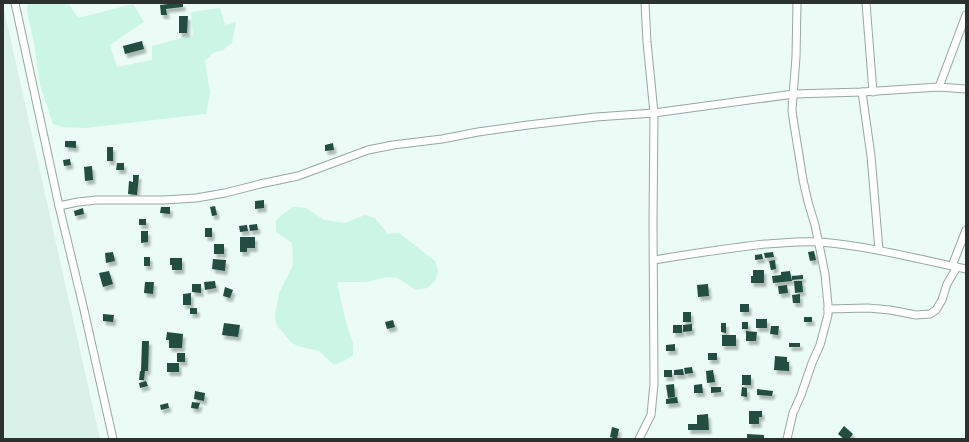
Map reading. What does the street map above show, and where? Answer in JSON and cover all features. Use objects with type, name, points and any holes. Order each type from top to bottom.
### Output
[{"type":"street","points":[[15,3],[59,206],[113,439]]},
{"type":"street","points":[[639,439],[650,415],[654,384],[654,113],[645,3]]},
{"type":"street","points":[[787,439],[794,413],[820,345],[828,315],[825,274],[819,242],[803,180],[793,118],[797,3]]},
{"type":"street","points":[[866,3],[873,92]]},
{"type":"street","points":[[939,87],[966,15]]},
{"type":"street","points":[[59,206],[97,200],[164,200],[225,194],[260,184],[298,176],[368,150],[478,132],[588,117],[654,113],[794,94],[873,92],[939,87],[966,90]]},
{"type":"street","points":[[862,92],[871,156],[879,250]]},
{"type":"street","points":[[828,309],[868,308],[916,315],[930,314],[936,310],[942,300],[947,284],[955,267],[966,230]]},
{"type":"street","points":[[654,260],[746,246],[777,243],[819,242],[879,250],[966,270]]},
{"type":"shaded area","points":[[3,5],[68,297],[100,439],[3,439]]},
{"type":"green space","points":[[28,3],[68,3],[78,18],[133,4],[144,22],[110,45],[117,67],[152,60],[152,46],[193,35],[191,12],[220,8],[225,25],[236,22],[232,43],[223,50],[213,53],[205,61],[210,93],[206,114],[85,128],[62,127],[53,124],[40,85],[34,43],[27,11]]},
{"type":"green space","points":[[293,207],[306,208],[324,220],[345,223],[365,215],[375,218],[388,234],[399,233],[435,261],[438,271],[435,281],[427,288],[416,290],[398,278],[387,277],[366,282],[337,282],[345,319],[353,344],[353,355],[334,365],[319,351],[292,343],[277,326],[275,315],[279,293],[293,265],[292,243],[276,232],[276,221]]},
{"type":"building","points":[[183,3],[183,7],[166,9],[167,15],[161,15],[160,5]]},
{"type":"building","points":[[179,16],[188,16],[187,33],[179,33]]},
{"type":"building","points":[[142,41],[144,49],[125,54],[123,46]]},
{"type":"building","points":[[65,141],[76,141],[76,148],[65,147]]},
{"type":"building","points":[[333,143],[334,150],[325,151],[325,145]]},
{"type":"building","points":[[107,147],[113,147],[113,161],[107,161]]},
{"type":"building","points":[[70,159],[71,165],[64,166],[63,160]]},
{"type":"building","points":[[117,163],[124,163],[124,170],[116,170]]},
{"type":"building","points":[[92,166],[93,180],[85,181],[84,167]]},
{"type":"building","points":[[133,175],[139,175],[137,195],[128,194],[129,181],[133,182]]},
{"type":"building","points":[[264,200],[264,208],[255,209],[255,201]]},
{"type":"building","points":[[215,206],[217,215],[212,216],[210,207]]},
{"type":"building","points":[[161,207],[170,207],[170,214],[160,213]]},
{"type":"building","points":[[83,208],[84,214],[75,216],[74,211]]},
{"type":"building","points":[[139,219],[146,219],[146,225],[139,225]]},
{"type":"building","points":[[257,224],[258,230],[250,231],[249,225]]},
{"type":"building","points":[[247,225],[248,231],[240,232],[239,226]]},
{"type":"building","points":[[205,228],[212,228],[212,237],[205,237]]},
{"type":"building","points":[[141,231],[148,231],[148,242],[141,243]]},
{"type":"building","points":[[240,237],[255,237],[255,248],[247,248],[247,252],[240,252]]},
{"type":"building","points":[[214,244],[224,244],[224,254],[214,254]]},
{"type":"building","points":[[814,251],[816,260],[810,261],[808,252]]},
{"type":"building","points":[[113,252],[115,261],[106,263],[105,253]]},
{"type":"building","points":[[773,252],[774,257],[765,258],[764,253]]},
{"type":"building","points":[[762,254],[763,259],[755,260],[755,255]]},
{"type":"building","points":[[144,257],[150,257],[150,266],[144,266]]},
{"type":"building","points":[[170,258],[182,258],[182,270],[172,270]]},
{"type":"building","points":[[213,259],[226,260],[225,271],[212,269]]},
{"type":"building","points":[[775,260],[776,269],[771,270],[769,261]]},
{"type":"building","points":[[753,270],[764,270],[764,283],[751,283]]},
{"type":"building","points":[[109,271],[113,284],[103,287],[99,273]]},
{"type":"building","points":[[790,271],[792,281],[773,283],[772,276],[781,275],[781,272]]},
{"type":"building","points":[[803,275],[803,279],[792,280],[792,276]]},
{"type":"building","points":[[215,281],[216,288],[205,290],[204,282]]},
{"type":"building","points":[[794,281],[802,281],[803,292],[795,293]]},
{"type":"building","points":[[145,282],[154,282],[153,294],[144,293]]},
{"type":"building","points":[[192,284],[201,284],[201,293],[192,292]]},
{"type":"building","points":[[708,284],[709,296],[698,297],[697,285]]},
{"type":"building","points":[[787,285],[788,293],[779,294],[778,286]]},
{"type":"building","points":[[225,287],[233,290],[230,298],[223,296]]},
{"type":"building","points":[[191,293],[191,305],[183,305],[183,294]]},
{"type":"building","points":[[800,294],[800,303],[793,303],[792,295]]},
{"type":"building","points":[[740,304],[749,304],[749,312],[740,312]]},
{"type":"building","points":[[190,308],[197,308],[197,314],[190,314]]},
{"type":"building","points":[[683,312],[691,312],[691,322],[683,322]]},
{"type":"building","points":[[103,314],[114,315],[113,322],[103,321]]},
{"type":"building","points":[[804,317],[812,317],[812,322],[804,322]]},
{"type":"building","points":[[756,319],[767,319],[767,328],[756,328]]},
{"type":"building","points":[[393,320],[395,327],[387,329],[385,322]]},
{"type":"building","points":[[742,322],[748,322],[748,329],[742,329]]},
{"type":"building","points":[[224,323],[240,325],[238,337],[222,335]]},
{"type":"building","points":[[721,323],[726,323],[726,333],[721,332]]},
{"type":"building","points":[[692,324],[692,331],[683,332],[683,325]]},
{"type":"building","points":[[673,325],[682,325],[682,333],[673,333]]},
{"type":"building","points":[[771,326],[779,326],[778,335],[770,334]]},
{"type":"building","points":[[746,331],[757,332],[756,341],[746,341]]},
{"type":"building","points":[[167,332],[183,334],[182,348],[169,348],[169,340],[166,340]]},
{"type":"building","points":[[722,335],[736,335],[736,346],[722,346]]},
{"type":"building","points":[[142,341],[149,341],[148,371],[141,371]]},
{"type":"building","points":[[789,343],[800,343],[800,347],[789,347]]},
{"type":"building","points":[[675,344],[675,351],[666,351],[666,345]]},
{"type":"building","points":[[177,353],[185,353],[185,362],[177,362]]},
{"type":"building","points":[[708,353],[717,353],[717,360],[708,360]]},
{"type":"building","points":[[775,356],[787,357],[787,362],[789,362],[789,371],[774,370]]},
{"type":"building","points":[[167,363],[179,363],[179,372],[167,372]]},
{"type":"building","points":[[692,367],[693,373],[685,374],[684,368]]},
{"type":"building","points":[[683,369],[684,375],[674,375],[674,370]]},
{"type":"building","points":[[664,370],[672,370],[672,377],[664,377]]},
{"type":"building","points":[[713,370],[715,382],[707,383],[706,371]]},
{"type":"building","points":[[140,371],[145,371],[144,380],[139,380]]},
{"type":"building","points":[[742,375],[751,375],[751,385],[742,385]]},
{"type":"building","points":[[146,381],[148,386],[140,388],[139,383]]},
{"type":"building","points":[[674,384],[675,397],[668,398],[666,385]]},
{"type":"building","points":[[702,384],[703,393],[694,393],[694,385]]},
{"type":"building","points":[[711,387],[721,387],[721,392],[711,393]]},
{"type":"building","points":[[742,387],[747,388],[747,397],[741,396]]},
{"type":"building","points":[[757,389],[773,391],[772,396],[757,395]]},
{"type":"building","points":[[195,391],[205,393],[204,401],[194,399]]},
{"type":"building","points":[[677,397],[678,403],[666,404],[666,399]]},
{"type":"building","points":[[192,402],[200,403],[198,409],[191,408]]},
{"type":"building","points":[[168,403],[169,408],[161,410],[160,405]]},
{"type":"building","points":[[749,411],[762,411],[762,417],[759,417],[759,424],[749,424]]},
{"type":"building","points":[[708,414],[709,430],[688,430],[688,424],[697,424],[697,415]]},
{"type":"building","points":[[844,426],[853,434],[849,439],[844,439],[838,434]]},
{"type":"building","points":[[612,427],[619,429],[617,439],[610,437]]},
{"type":"building","points":[[747,434],[764,435],[764,439],[747,439]]}]
